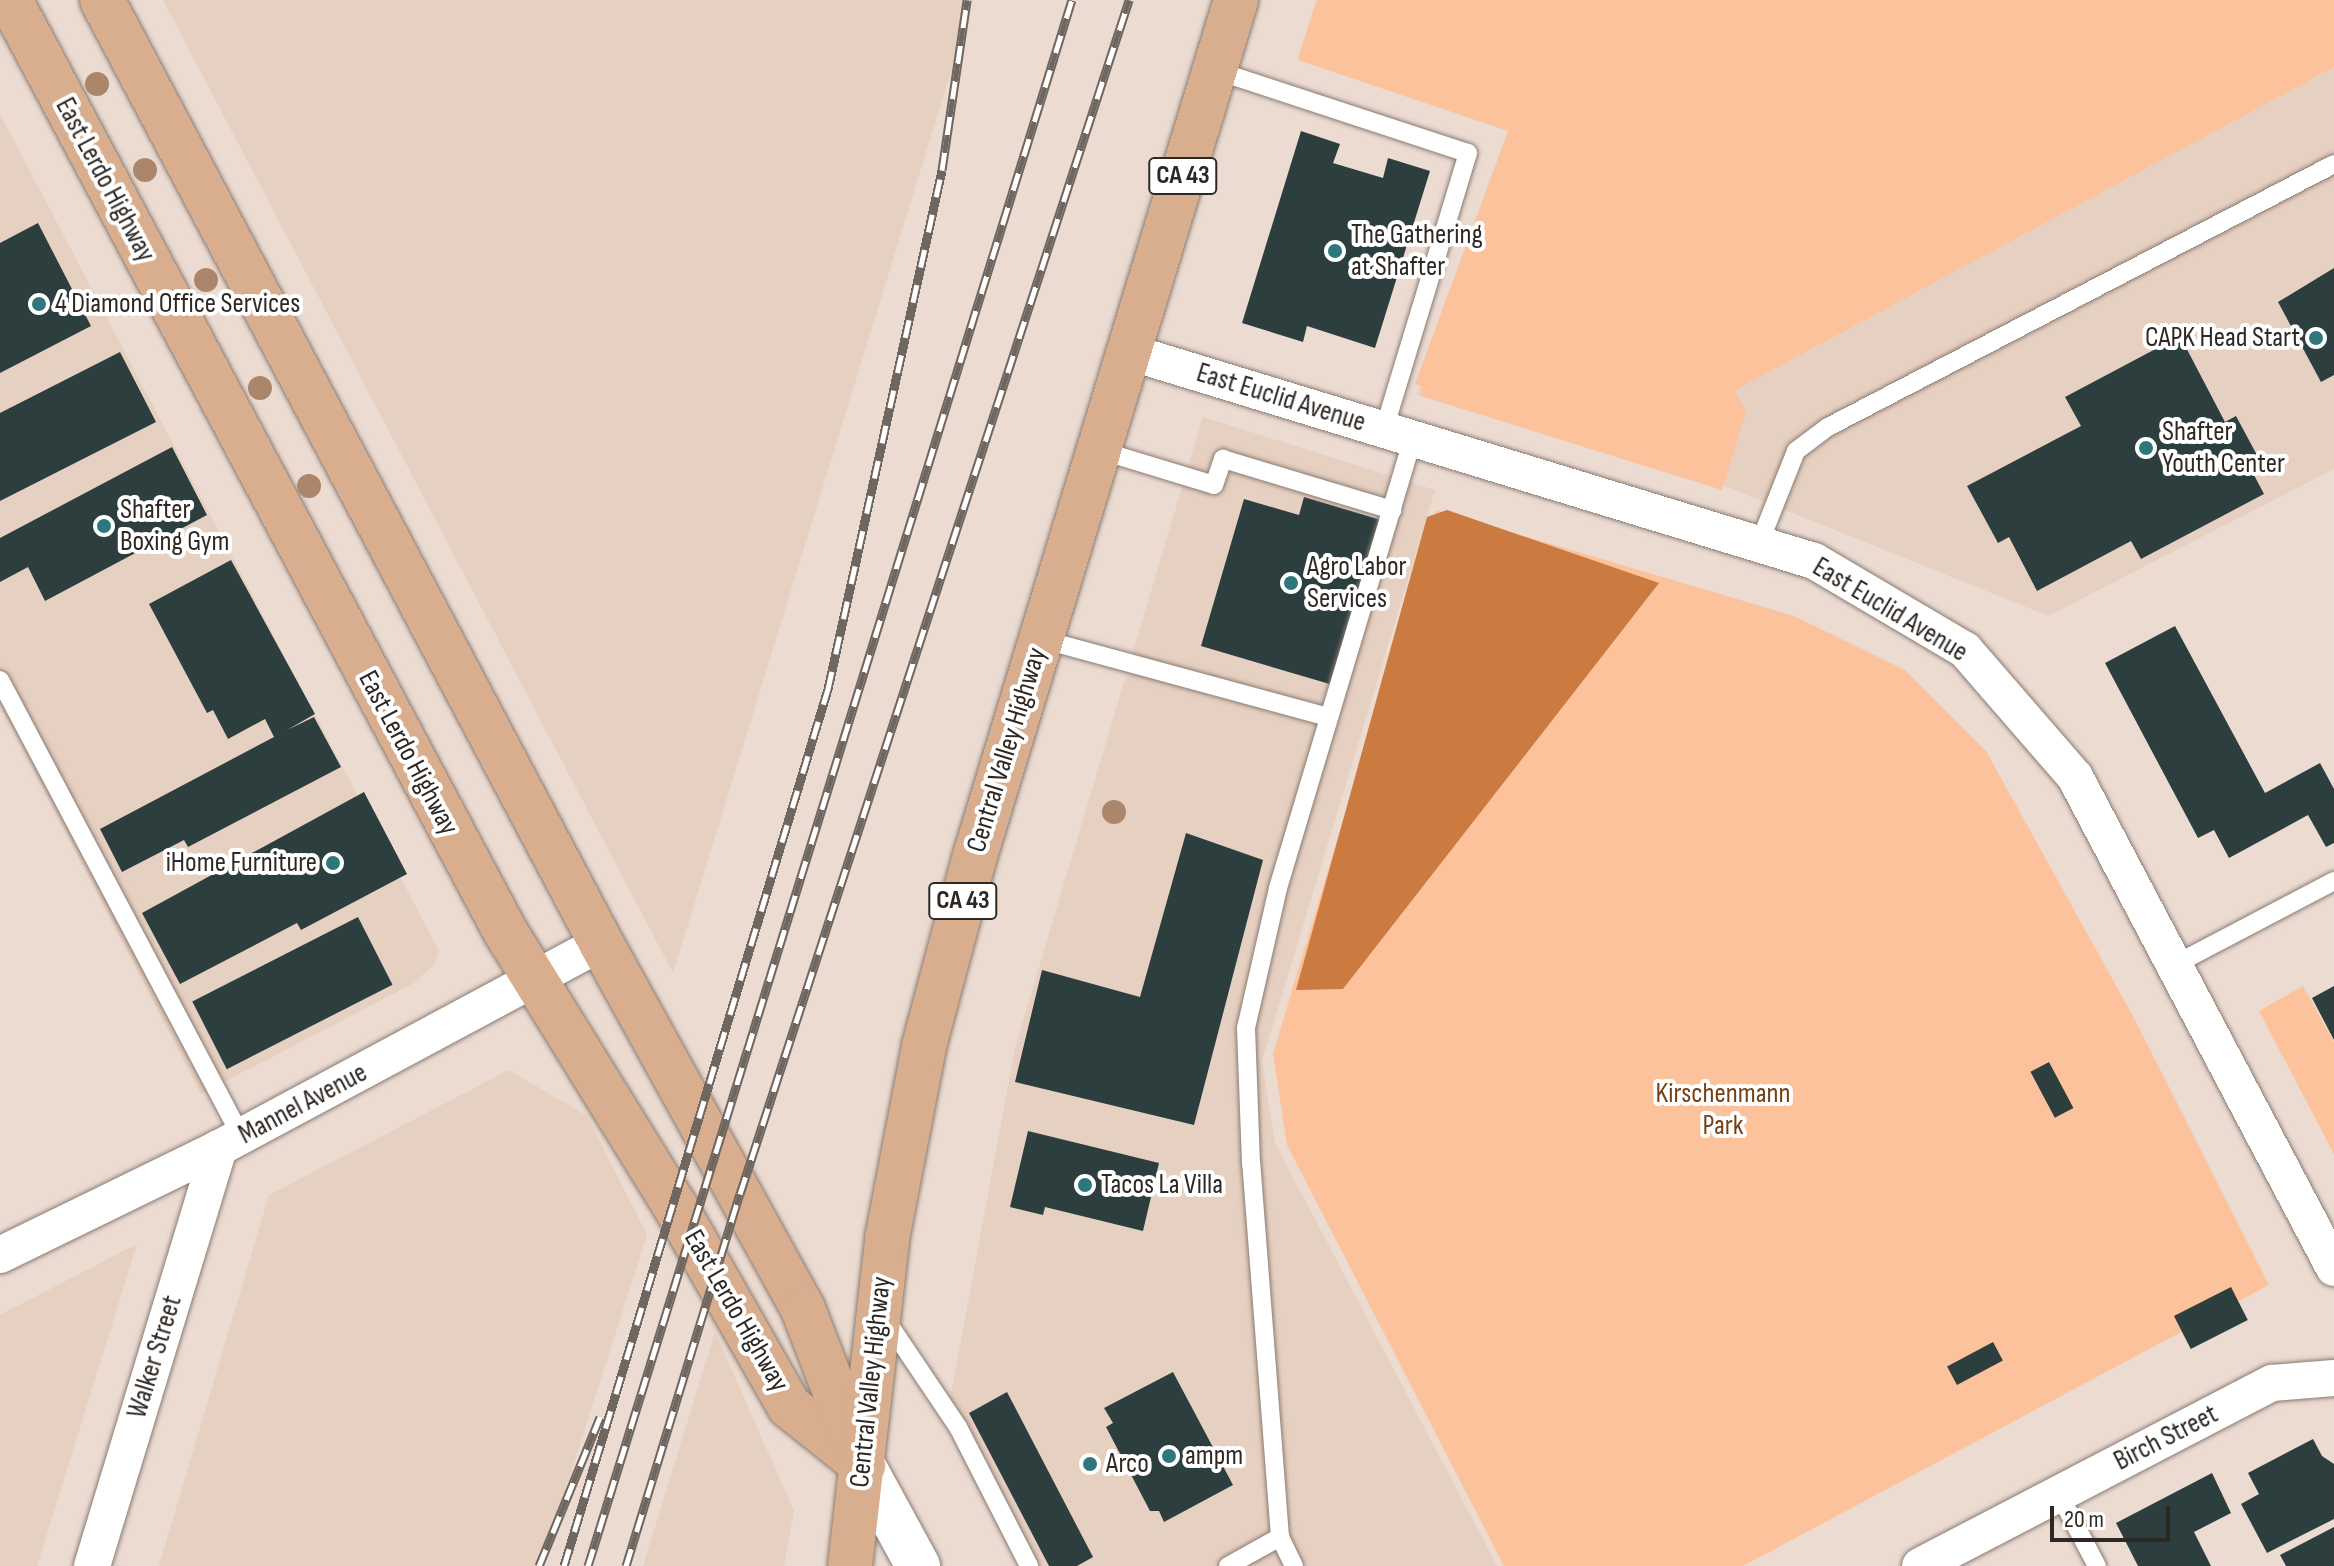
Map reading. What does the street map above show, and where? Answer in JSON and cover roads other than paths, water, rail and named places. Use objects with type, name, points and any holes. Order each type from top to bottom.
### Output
[{"type":"main road","name":"East Lerdo Highway","points":[[10,0],[426,789],[535,980],[675,1206],[789,1406],[863,1465]]},
{"type":"main road","name":"East Lerdo Highway","points":[[102,0],[601,943],[803,1309],[863,1465],[918,1566]]},
{"type":"main road","name":"Central Valley Highway","points":[[850,1566],[887,1239],[924,1046],[1041,639],[1236,0]]},
{"type":"street","name":"East Euclid Avenue","points":[[1129,352],[1814,561],[1965,650],[2075,777],[2334,1268]]},
{"type":"street","name":"Mannel Avenue","points":[[0,1255],[230,1142],[601,943]]},
{"type":"street","name":"Walker Street","points":[[92,1566],[230,1142]]},
{"type":"street","name":"Birch Street","points":[[1920,1566],[2272,1383],[2334,1378]]},
{"type":"lane","points":[[1215,70],[1468,153],[1398,434],[1392,510],[1278,888],[1246,1028],[1251,1164],[1280,1537],[1294,1566]]},
{"type":"lane","points":[[1759,544],[1796,451],[1828,427],[2334,164]]},
{"type":"lane","points":[[1099,450],[1214,485],[1223,459],[1392,510]]},
{"type":"lane","points":[[1041,639],[1329,717]]},
{"type":"lane","points":[[0,680],[230,1142]]},
{"type":"lane","points":[[2174,965],[2334,881]]},
{"type":"lane","points":[[879,1310],[958,1427],[1028,1565]]},
{"type":"lane","points":[[2059,1494],[2097,1566]]},
{"type":"lane","points":[[1228,1566],[1280,1537]]},
{"type":"railway","points":[[564,1566],[828,689],[942,170],[967,0]]},
{"type":"railway","points":[[588,1566],[1072,0]]},
{"type":"railway","points":[[626,1566],[740,1194],[1129,0]]},
{"type":"railway","points":[[539,1566],[600,1417]]},
{"type":"place","name":"The Gathering at Shafter","points":[[1335,251]]},
{"type":"place","name":"4 Diamond Office Services","points":[[39,304]]},
{"type":"place","name":"CAPK Head Start","points":[[2316,338]]},
{"type":"place","name":"Shafter Youth Center","points":[[2146,448]]},
{"type":"place","name":"Shafter Boxing Gym","points":[[104,526]]},
{"type":"place","name":"Agro Labor Services","points":[[1291,583]]},
{"type":"place","name":"iHome Furniture","points":[[333,863]]},
{"type":"place","name":"Tacos La Villa","points":[[1085,1185]]},
{"type":"place","name":"ampm","points":[[1169,1456]]},
{"type":"place","name":"Arco","points":[[1090,1464]]},
{"type":"park label","name":"Kirschenmann Park","points":[[1723,1110]]}]
